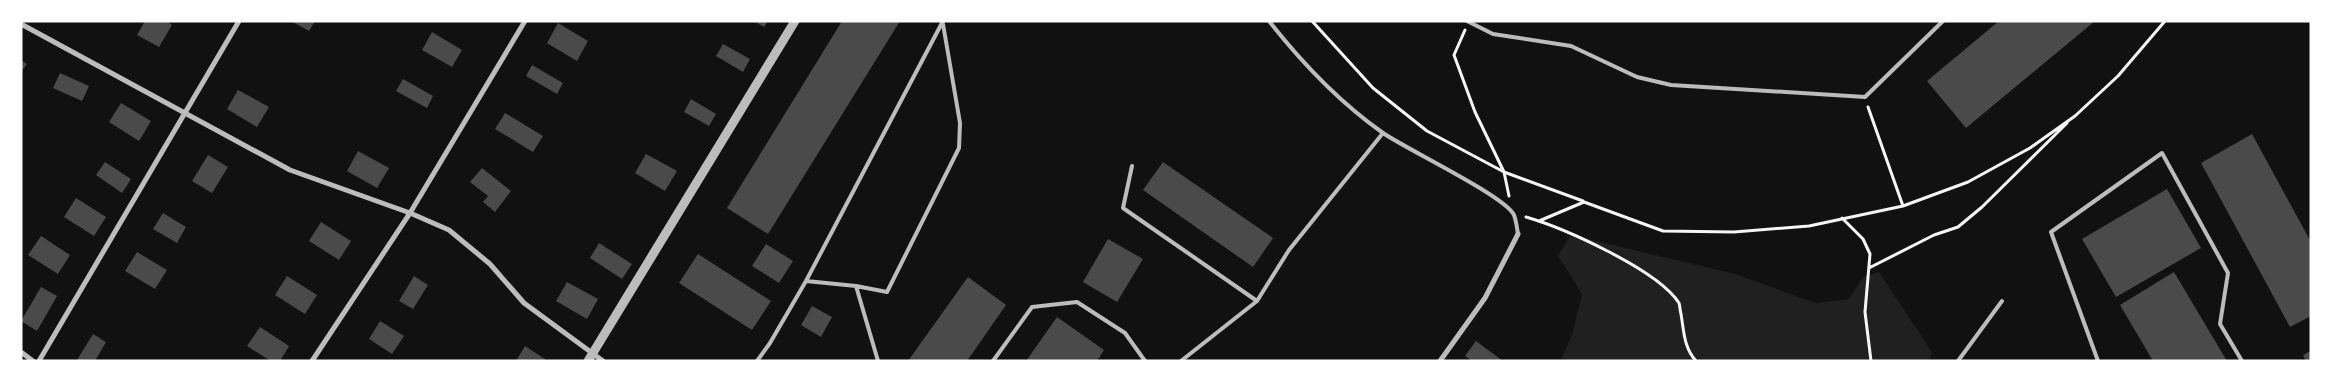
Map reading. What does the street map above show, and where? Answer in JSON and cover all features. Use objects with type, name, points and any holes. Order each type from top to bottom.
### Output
[{"type":"street","points":[[39,361],[240,21]]},
{"type":"street","points":[[312,361],[410,213],[525,21]]},
{"type":"street","points":[[590,358],[795,21]]},
{"type":"street","points":[[21,24],[290,170],[410,213],[449,230],[490,264],[524,303],[590,358],[603,361]]},
{"type":"street","points":[[1440,361],[1485,298],[1518,234]]},
{"type":"street","points":[[21,352],[33,361]]},
{"type":"lane","points":[[1269,21],[1312,72],[1339,98],[1383,133],[1497,199],[1514,214],[1518,234]]},
{"type":"lane","points":[[1468,22],[1493,34],[1571,46],[1637,77],[1671,85],[1865,97],[1943,21]]},
{"type":"lane","points":[[806,281],[856,286],[886,292],[959,148],[960,123],[943,22]]},
{"type":"lane","points":[[757,361],[770,343],[806,281],[943,22]]},
{"type":"lane","points":[[1181,361],[1256,301],[1289,250],[1383,133]]},
{"type":"lane","points":[[2098,361],[2051,232],[2162,153],[2228,273],[2220,324],[2242,361]]},
{"type":"lane","points":[[1132,166],[1123,208],[1256,301]]},
{"type":"lane","points":[[856,286],[878,361]]},
{"type":"lane","points":[[1958,361],[2002,301]]},
{"type":"lane","points":[[993,361],[1032,307],[1077,302],[1125,333],[1145,361]]},
{"type":"path","points":[[1312,21],[1373,88],[1427,131],[1504,172],[1663,231],[1734,232],[1809,226],[1903,206],[1968,182],[2030,148],[2075,116]]},
{"type":"path","points":[[1869,268],[1934,235],[1958,227],[1982,207],[2118,76],[2165,21]]},
{"type":"path","points":[[1468,22],[1454,55],[1475,112],[1504,172],[1514,214],[1539,221],[1613,254],[1650,274],[1679,304],[1687,351],[1696,361]]},
{"type":"path","points":[[1865,97],[1903,206]]},
{"type":"path","points":[[1539,221],[1584,202]]},
{"type":"path","points":[[1842,218],[1863,239],[1870,254],[1864,312],[1872,361]]},
{"type":"shaded area","points":[[1571,235],[1735,274],[1816,303],[1849,299],[1863,277],[1879,272],[1932,352],[1929,361],[1560,361],[1572,335],[1582,294],[1558,256]]},
{"type":"building","points":[[145,21],[167,21],[172,25],[159,47],[137,35]]},
{"type":"building","points":[[291,21],[315,21],[309,31]]},
{"type":"building","points":[[754,21],[768,21],[764,27]]},
{"type":"building","points":[[842,21],[900,21],[768,234],[727,208]]},
{"type":"building","points":[[1999,21],[2095,21],[1966,128],[1927,81]]},
{"type":"building","points":[[558,23],[588,41],[577,61],[547,43]]},
{"type":"building","points":[[432,32],[462,50],[452,67],[422,50]]},
{"type":"building","points":[[723,44],[750,59],[743,72],[716,56]]},
{"type":"building","points":[[21,60],[27,64],[21,72]]},
{"type":"building","points":[[532,65],[563,83],[557,94],[526,76]]},
{"type":"building","points":[[60,73],[89,86],[82,101],[53,88]]},
{"type":"building","points":[[403,79],[433,96],[427,108],[396,91]]},
{"type":"building","points":[[238,90],[269,107],[257,127],[227,109]]},
{"type":"building","points":[[691,99],[716,114],[709,126],[684,112]]},
{"type":"building","points":[[121,103],[151,121],[139,141],[109,122]]},
{"type":"building","points":[[505,113],[543,136],[533,152],[495,129]]},
{"type":"building","points":[[2252,134],[2311,242],[2311,316],[2290,327],[2201,163]]},
{"type":"building","points":[[358,151],[389,168],[377,188],[347,171]]},
{"type":"building","points":[[646,154],[677,171],[665,191],[635,173]]},
{"type":"building","points":[[208,155],[228,167],[212,193],[192,181]]},
{"type":"building","points":[[105,162],[131,179],[122,193],[96,175]]},
{"type":"building","points":[[1163,162],[1273,238],[1253,267],[1143,190]]},
{"type":"building","points":[[482,168],[511,191],[495,212],[483,202],[488,196],[470,182]]},
{"type":"building","points":[[2167,189],[2201,248],[2116,297],[2082,239]]},
{"type":"building","points":[[76,198],[106,217],[94,236],[64,217]]},
{"type":"building","points":[[163,213],[186,227],[177,243],[153,229]]},
{"type":"building","points":[[321,222],[351,241],[339,260],[309,241]]},
{"type":"building","points":[[41,236],[70,255],[58,274],[28,255]]},
{"type":"building","points":[[1108,239],[1143,259],[1117,302],[1083,282]]},
{"type":"building","points":[[599,243],[632,264],[622,279],[590,258]]},
{"type":"building","points":[[766,244],[793,261],[779,283],[752,266]]},
{"type":"building","points":[[137,252],[167,270],[155,289],[125,271]]},
{"type":"building","points":[[698,254],[771,301],[752,330],[679,283]]},
{"type":"building","points":[[2174,272],[2227,361],[2153,361],[2120,305]]},
{"type":"building","points":[[287,276],[317,295],[305,314],[275,295]]},
{"type":"building","points":[[414,276],[428,285],[413,309],[399,301]]},
{"type":"building","points":[[968,277],[1006,305],[967,361],[908,361]]},
{"type":"building","points":[[567,282],[598,299],[587,319],[556,301]]},
{"type":"building","points":[[41,287],[57,296],[37,331],[21,321]]},
{"type":"building","points":[[812,306],[832,317],[821,337],[801,325]]},
{"type":"building","points":[[1057,317],[1104,350],[1097,361],[1026,361]]},
{"type":"building","points":[[380,321],[404,336],[392,354],[369,339]]},
{"type":"building","points":[[260,327],[289,346],[280,361],[271,361],[247,346]]},
{"type":"building","points":[[93,334],[106,342],[95,361],[77,360]]},
{"type":"building","points":[[1476,341],[1503,361],[1472,361],[1465,356]]},
{"type":"building","points":[[525,346],[548,361],[516,361]]},
{"type":"building","points":[[2311,351],[2311,361],[2306,361],[2303,355]]}]
